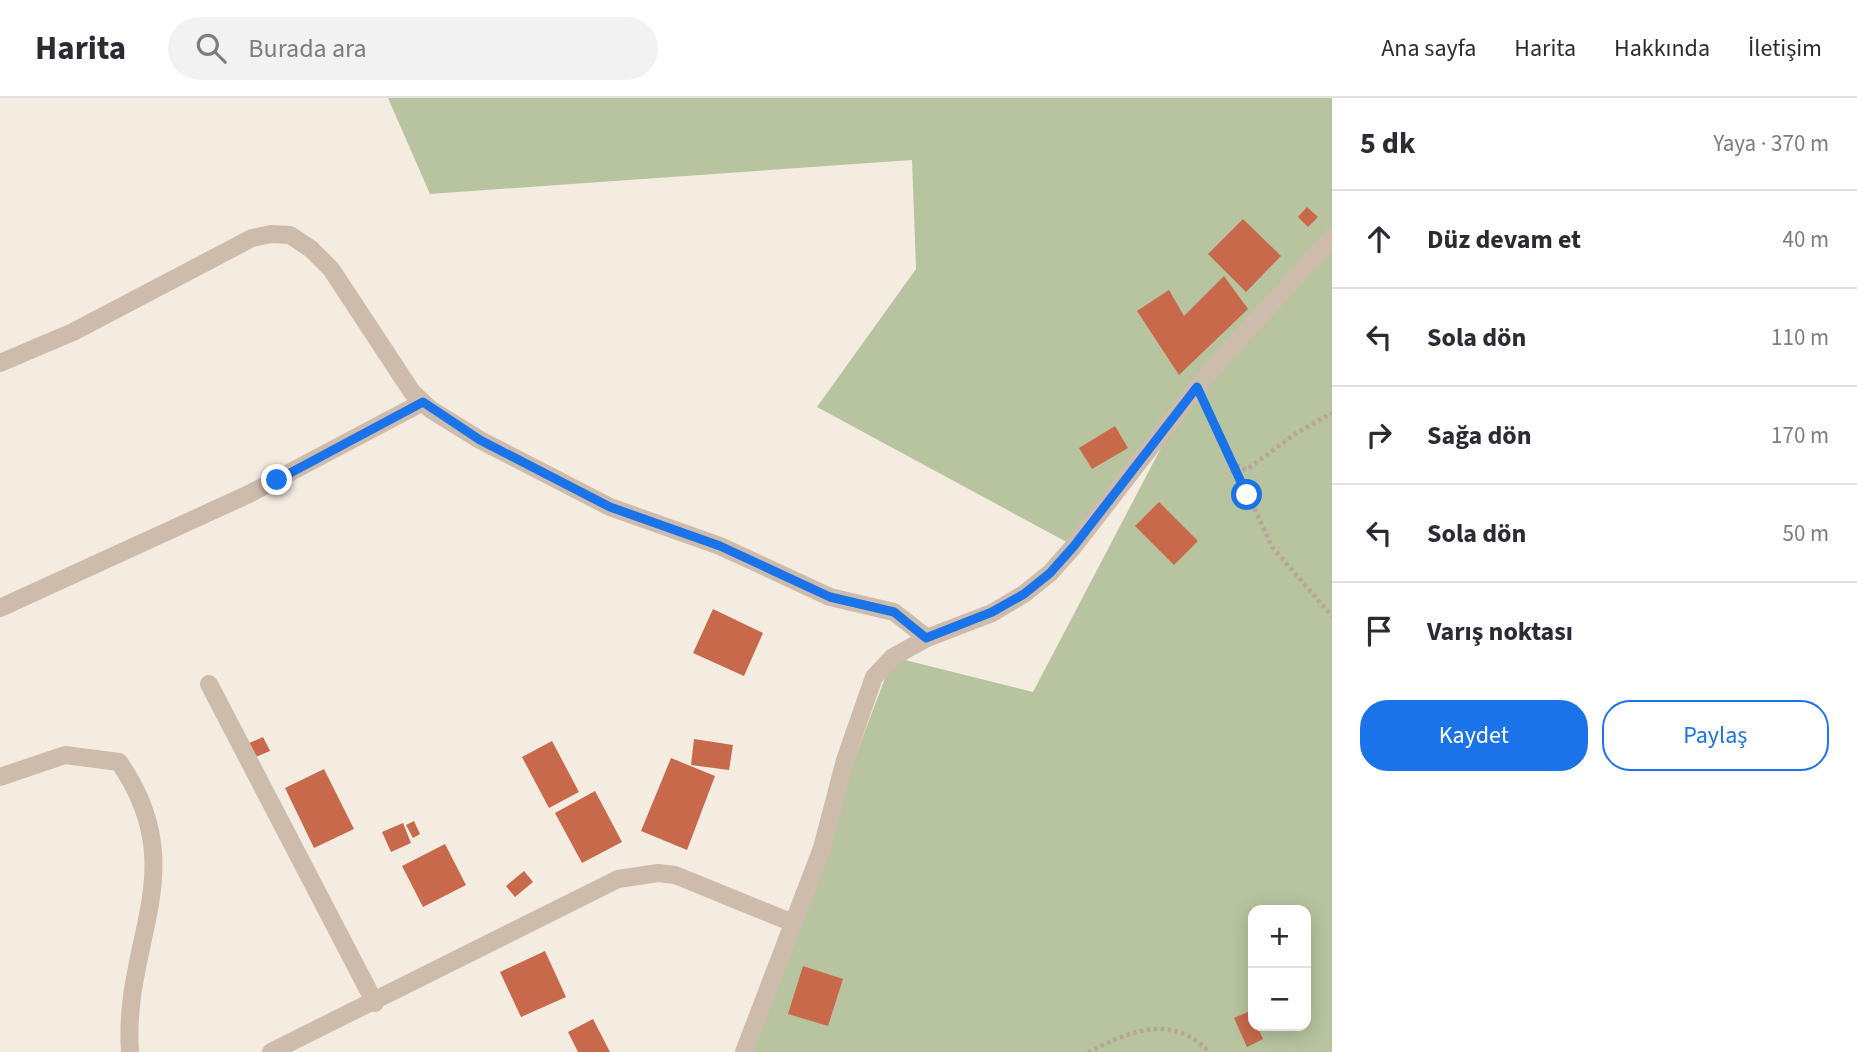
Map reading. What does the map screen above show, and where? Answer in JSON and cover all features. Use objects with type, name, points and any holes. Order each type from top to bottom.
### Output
[{"type":"street","points":[[0,363],[73,332],[252,239],[271,233],[290,235],[311,249],[331,269],[397,371],[423,402],[480,440],[610,507],[720,546],[830,597],[894,612],[926,638]]},
{"type":"street","points":[[744,1052],[822,848],[845,760],[874,677],[893,657],[926,638],[992,612],[1024,594],[1050,573],[1197,387],[1332,237]]},
{"type":"street","points":[[0,608],[249,494],[423,402]]},
{"type":"street","points":[[209,684],[375,1003]]},
{"type":"street","points":[[0,777],[65,755],[119,762],[135,788],[148,817],[155,856],[150,913],[130,993],[130,1052]]},
{"type":"street","points":[[271,1052],[375,1003],[618,879],[658,873],[675,876],[793,923]]},
{"type":"path","points":[[1197,387],[1272,547],[1332,616]]},
{"type":"path","points":[[1233,463],[1246,470],[1295,434],[1332,412]]},
{"type":"path","points":[[1088,1052],[1132,1031],[1153,1027],[1202,1044],[1209,1052]]},
{"type":"green space","points":[[388,98],[1332,98],[1332,1052],[744,1052],[893,657],[1033,692],[1162,446],[1074,546],[817,407],[916,269],[912,160],[430,194]]},
{"type":"building","points":[[1307,207],[1318,217],[1308,227],[1298,217]]},
{"type":"building","points":[[1243,219],[1281,256],[1246,292],[1208,254]]},
{"type":"building","points":[[1224,276],[1248,309],[1179,375],[1137,311],[1169,290],[1184,316]]},
{"type":"building","points":[[1115,426],[1128,448],[1092,469],[1079,448]]},
{"type":"building","points":[[1159,502],[1198,541],[1174,565],[1135,526]]},
{"type":"building","points":[[713,609],[763,633],[744,676],[693,653]]},
{"type":"building","points":[[263,737],[270,751],[251,759],[245,745]]},
{"type":"building","points":[[694,739],[733,745],[729,770],[691,765]]},
{"type":"building","points":[[552,741],[579,792],[549,808],[522,757]]},
{"type":"building","points":[[671,758],[715,776],[687,850],[641,831]]},
{"type":"building","points":[[324,769],[354,829],[314,848],[285,788]]},
{"type":"building","points":[[595,791],[622,842],[582,863],[555,813]]},
{"type":"building","points":[[414,821],[420,834],[413,838],[406,825]]},
{"type":"building","points":[[403,823],[411,843],[391,852],[382,832]]},
{"type":"building","points":[[445,844],[466,885],[423,907],[402,866]]},
{"type":"building","points":[[524,871],[533,882],[515,897],[506,886]]},
{"type":"building","points":[[545,951],[566,997],[521,1017],[500,972]]},
{"type":"building","points":[[803,966],[843,979],[828,1026],[788,1014]]},
{"type":"building","points":[[1248,1012],[1248,1031],[1259,1031],[1263,1039],[1247,1047],[1234,1018]]},
{"type":"building","points":[[593,1019],[610,1052],[578,1052],[568,1032]]},
{"type":"route","points":[[277,480],[423,402],[480,440],[610,507],[720,546],[830,597],[894,612],[926,638],[950,631],[992,612],[1024,594],[1050,573],[1197,387],[1247,495]]}]
